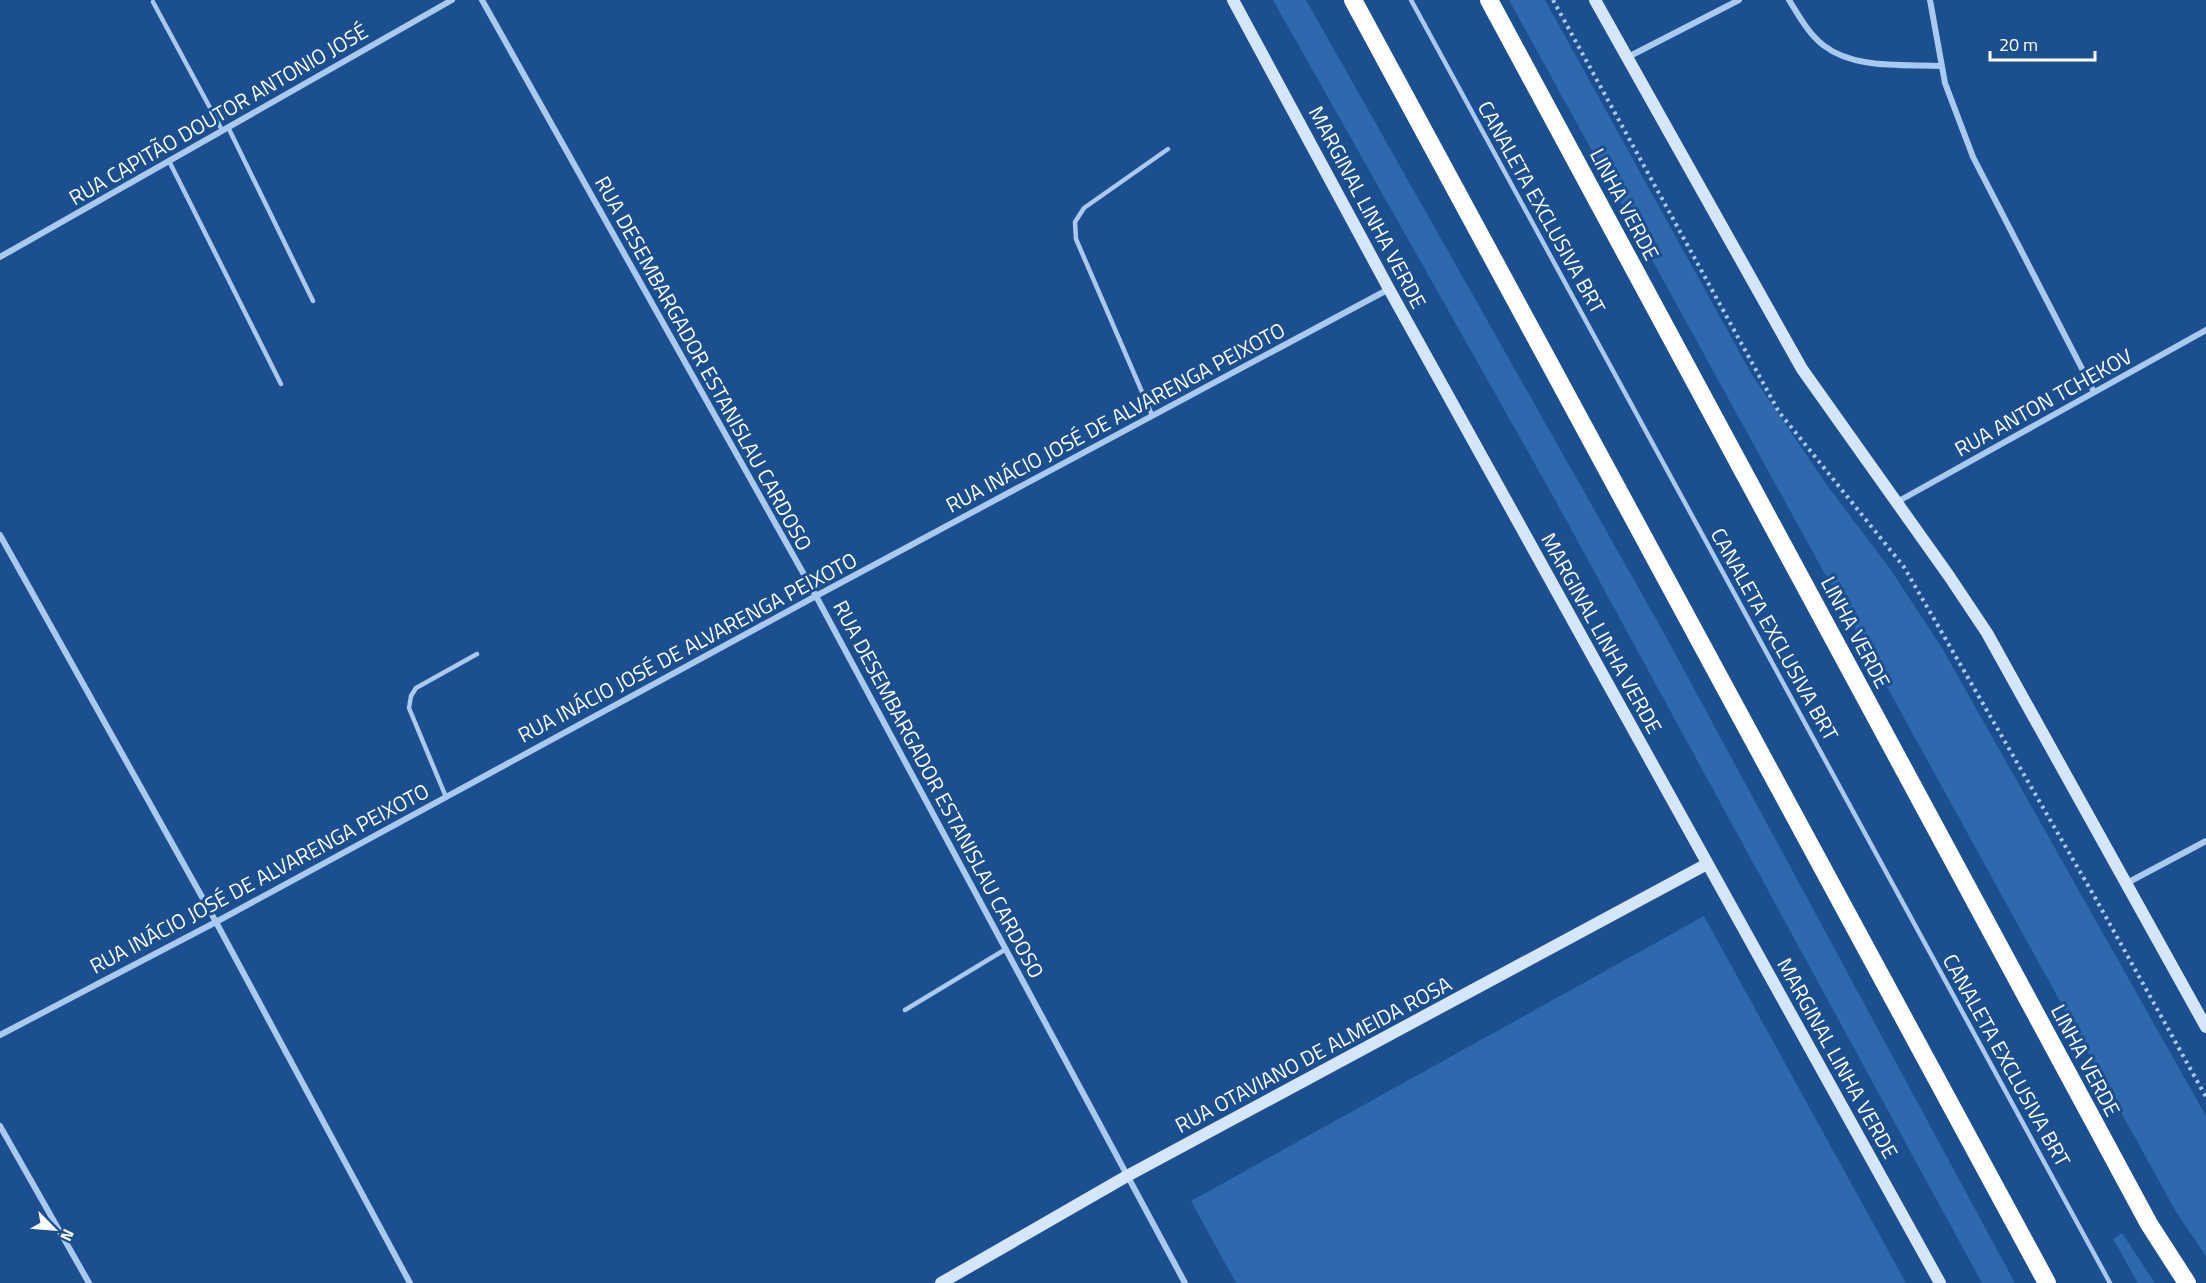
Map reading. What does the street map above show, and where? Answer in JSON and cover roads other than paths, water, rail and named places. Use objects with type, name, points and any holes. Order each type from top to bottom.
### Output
[{"type":"highway","points":[[1353,0],[2047,1283]]},
{"type":"highway","name":"LINHA VERDE","points":[[1489,0],[2149,1224],[2187,1283]]},
{"type":"main road","name":"MARGINAL LINHA VERDE","points":[[1233,0],[1389,289],[1940,1283]]},
{"type":"main road","points":[[1595,0],[1786,344],[1825,404],[1897,502],[1987,633],[2206,1026]]},
{"type":"main road","name":"RUA OTAVIANO DE ALMEIDA ROSA","points":[[941,1283],[1127,1176],[1707,864]]},
{"type":"street","name":"RUA CAPITÃO DOUTOR ANTONIO JOSÉ","points":[[0,257],[452,0]]},
{"type":"street","name":"RUA DESEMBARGADOR ESTANISLAU CARDOSO","points":[[482,0],[816,596],[1185,1283]]},
{"type":"street","points":[[1628,57],[1739,0]]},
{"type":"street","points":[[1789,0],[1807,28],[1823,45],[1843,57],[1862,62],[1942,66]]},
{"type":"street","points":[[1930,0],[1942,66],[1956,119],[1973,157],[2094,392]]},
{"type":"street","name":"RUA INÁCIO JOSÉ DE ALVARENGA PEIXOTO","points":[[0,1035],[216,922],[816,596],[1389,289]]},
{"type":"street","name":"RUA ANTON TCHEKOV","points":[[1897,502],[2206,330]]},
{"type":"street","points":[[0,535],[216,922],[410,1283]]},
{"type":"street","points":[[2127,883],[2206,841]]},
{"type":"street","points":[[0,1125],[89,1283]]},
{"type":"lane","name":"CANALETA EXCLUSIVA BRT","points":[[1411,0],[2110,1283]]},
{"type":"lane","points":[[153,2],[225,129],[313,301]]},
{"type":"lane","points":[[1152,416],[1076,239],[1075,222],[1084,208],[1168,149]]},
{"type":"lane","points":[[169,161],[281,384]]},
{"type":"lane","points":[[446,797],[409,708],[411,696],[416,688],[477,654]]},
{"type":"lane","points":[[905,1010],[1006,949]]}]
